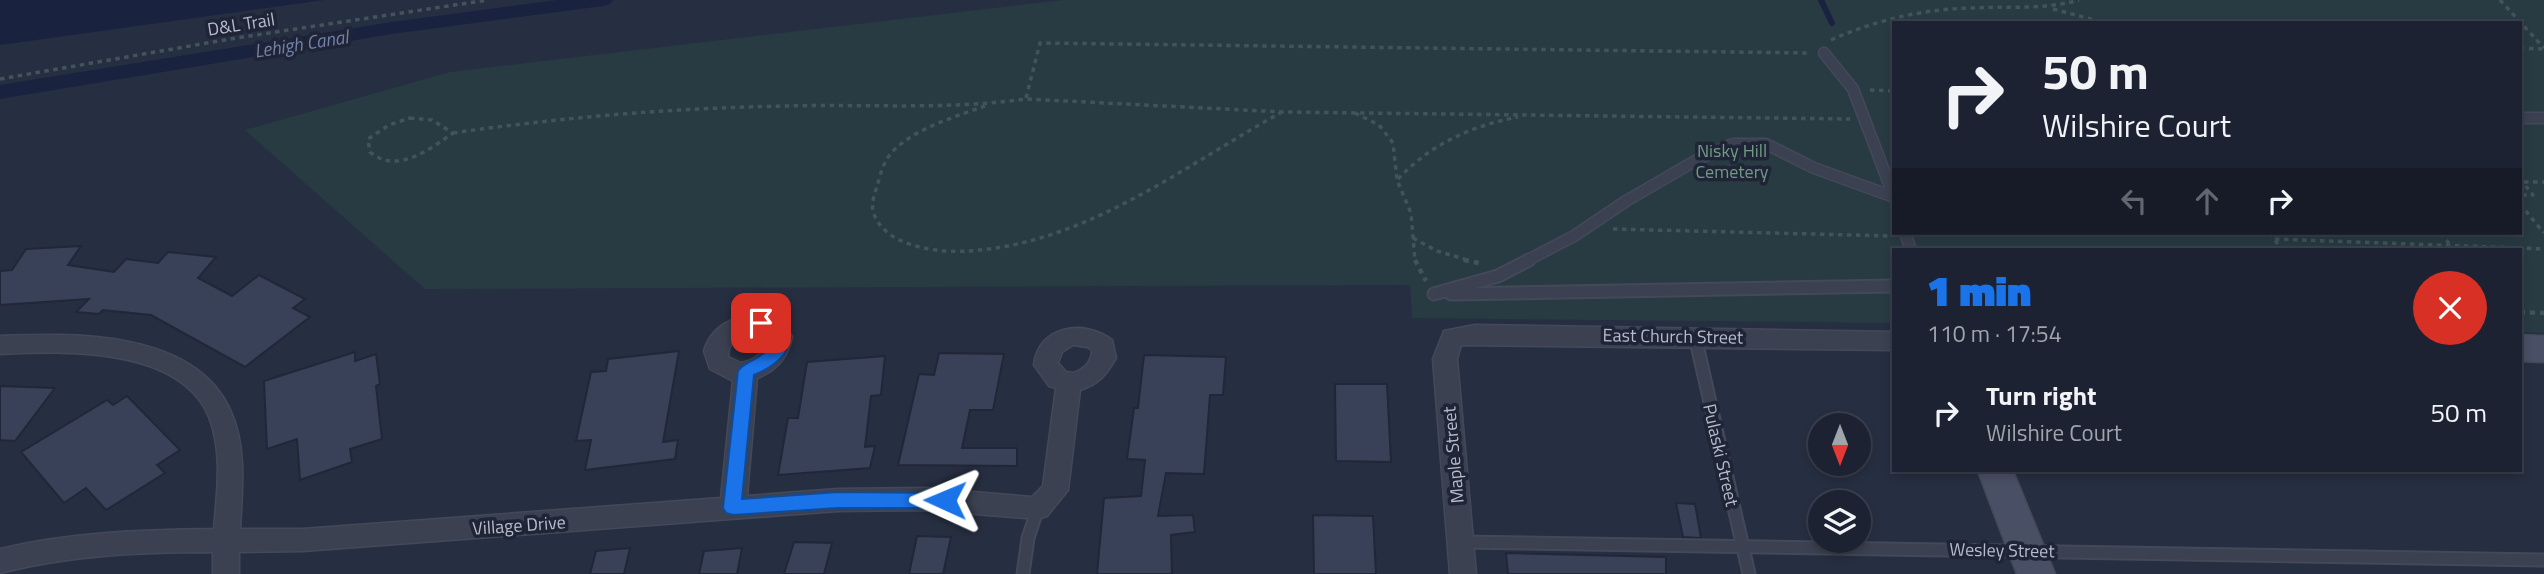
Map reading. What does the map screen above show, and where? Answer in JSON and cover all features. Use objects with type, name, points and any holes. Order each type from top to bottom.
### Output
[{"type":"street","name":"East Church Street","points":[[1452,337],[1475,334],[1892,341]]},
{"type":"street","name":"Maple Street","points":[[1452,337],[1445,359],[1463,574]]},
{"type":"street","points":[[0,345],[37,342],[114,346],[171,364],[201,386],[224,425],[229,451],[226,574]]},
{"type":"street","points":[[733,508],[746,371]]},
{"type":"street","points":[[1038,508],[1055,490],[1069,381]]},
{"type":"street","points":[[1996,472],[2032,562]]},
{"type":"street","name":"Village Drive","points":[[0,561],[40,551],[132,541],[303,540],[838,500],[926,499],[1038,508]]},
{"type":"lane","points":[[1824,53],[1853,89],[1892,192]]},
{"type":"lane","points":[[2522,118],[2544,118]]},
{"type":"lane","points":[[1434,294],[1498,276],[1585,228],[1700,158],[1733,144],[1766,144],[1814,168],[1892,196]]},
{"type":"lane","points":[[1434,294],[1892,286]]},
{"type":"lane","name":"Pulaski Street","points":[[1695,336],[1749,574]]},
{"type":"lane","points":[[1023,574],[1028,538],[1038,508]]},
{"type":"lane","name":"Wesley Street","points":[[1461,542],[1742,548],[2032,562],[2544,560]]},
{"type":"path","name":"D&L Trail","points":[[0,79],[236,38],[488,0]]},
{"type":"path","points":[[2049,8],[2079,0]]},
{"type":"path","points":[[2500,0],[2519,21]]},
{"type":"path","points":[[1026,99],[1040,43],[1824,53],[1826,43],[1833,39],[1915,11],[2049,8],[2098,21]]},
{"type":"path","points":[[2522,24],[2544,49]]},
{"type":"path","points":[[2522,48],[2544,49]]},
{"type":"path","points":[[453,134],[444,125],[429,119],[405,118],[385,125],[368,139],[367,146],[371,154],[381,160],[396,162],[418,155],[453,134],[581,116],[701,106],[989,104],[1026,99],[1283,112],[1865,119]]},
{"type":"path","points":[[989,104],[943,123],[897,147],[889,156],[883,164],[873,197],[873,213],[884,230],[900,239],[934,250],[969,251],[1044,238],[1117,210],[1251,128],[1283,112]]},
{"type":"path","points":[[1351,112],[1379,125],[1390,137],[1396,153],[1397,180],[1411,213],[1416,263],[1434,294]]},
{"type":"path","points":[[1397,180],[1412,163],[1430,149],[1492,121],[1533,114]]},
{"type":"path","points":[[2522,181],[2544,182]]},
{"type":"path","points":[[2522,182],[2533,195],[2522,195]]},
{"type":"path","points":[[2522,206],[2544,233]]},
{"type":"path","points":[[1585,228],[1892,234]]},
{"type":"path","points":[[2272,235],[2281,248]]},
{"type":"path","points":[[1413,238],[1428,248],[1451,257],[1514,267]]},
{"type":"path","points":[[2275,239],[2453,248]]},
{"type":"path","points":[[2522,249],[2544,249]]},
{"type":"path","points":[[2522,312],[2544,313]]},
{"type":"green space","name":"Nisky Hill Cemetery","points":[[1063,0],[2544,0],[2544,333],[2522,332],[2522,248],[1892,248],[1892,323],[1412,318],[1410,285],[425,289],[245,130],[450,72]]},
{"type":"water","points":[[0,0],[324,0],[0,45]]},
{"type":"building","points":[[81,246],[68,265],[114,272],[126,259],[158,263],[168,252],[216,257],[198,278],[232,296],[259,275],[305,299],[293,308],[310,317],[245,367],[151,315],[103,310],[99,314],[76,312],[89,299],[0,305],[0,271],[12,270],[26,249]]},
{"type":"building","points":[[679,351],[663,442],[678,440],[675,459],[585,470],[591,440],[576,441],[591,372],[606,371],[608,359]]},
{"type":"building","points":[[355,352],[355,361],[376,354],[380,384],[376,386],[382,439],[350,449],[352,462],[300,480],[297,439],[267,449],[264,381]]},
{"type":"building","points":[[939,353],[1004,354],[993,410],[970,410],[962,448],[1017,448],[1017,466],[898,465],[919,374],[934,375]]},
{"type":"building","points":[[1144,355],[1226,357],[1223,395],[1210,395],[1204,474],[1166,473],[1158,516],[1193,515],[1195,532],[1171,535],[1172,574],[1097,574],[1104,498],[1141,496],[1145,460],[1127,459],[1134,408],[1138,408]]},
{"type":"building","points":[[885,356],[881,395],[871,396],[865,447],[875,446],[870,468],[778,475],[788,418],[798,418],[807,362]]},
{"type":"building","points":[[1335,384],[1387,384],[1391,462],[1336,461]]},
{"type":"building","points":[[0,386],[55,388],[15,441],[0,440]]},
{"type":"building","points":[[127,396],[180,450],[157,465],[165,473],[106,510],[86,488],[64,503],[21,452],[107,400],[113,405]]},
{"type":"building","points":[[1676,503],[1695,504],[1701,538],[1683,537]]},
{"type":"building","points":[[1313,515],[1373,516],[1376,574],[1314,574]]},
{"type":"building","points":[[917,536],[951,537],[943,574],[909,574]]},
{"type":"building","points":[[794,542],[832,543],[824,574],[784,574]]},
{"type":"building","points":[[630,548],[624,574],[590,574],[596,551]]},
{"type":"building","points":[[742,548],[737,574],[699,574],[704,551]]},
{"type":"building","points":[[1506,553],[1666,557],[1666,574],[1508,574]]},
{"type":"waterway","name":"Lehigh Canal","points":[[0,92],[392,28],[603,0]]},
{"type":"waterway","points":[[1821,0],[1832,23]]},
{"type":"route","points":[[761,323],[777,330],[780,346],[776,355],[768,362],[746,371],[733,508],[838,500],[945,500]]}]
